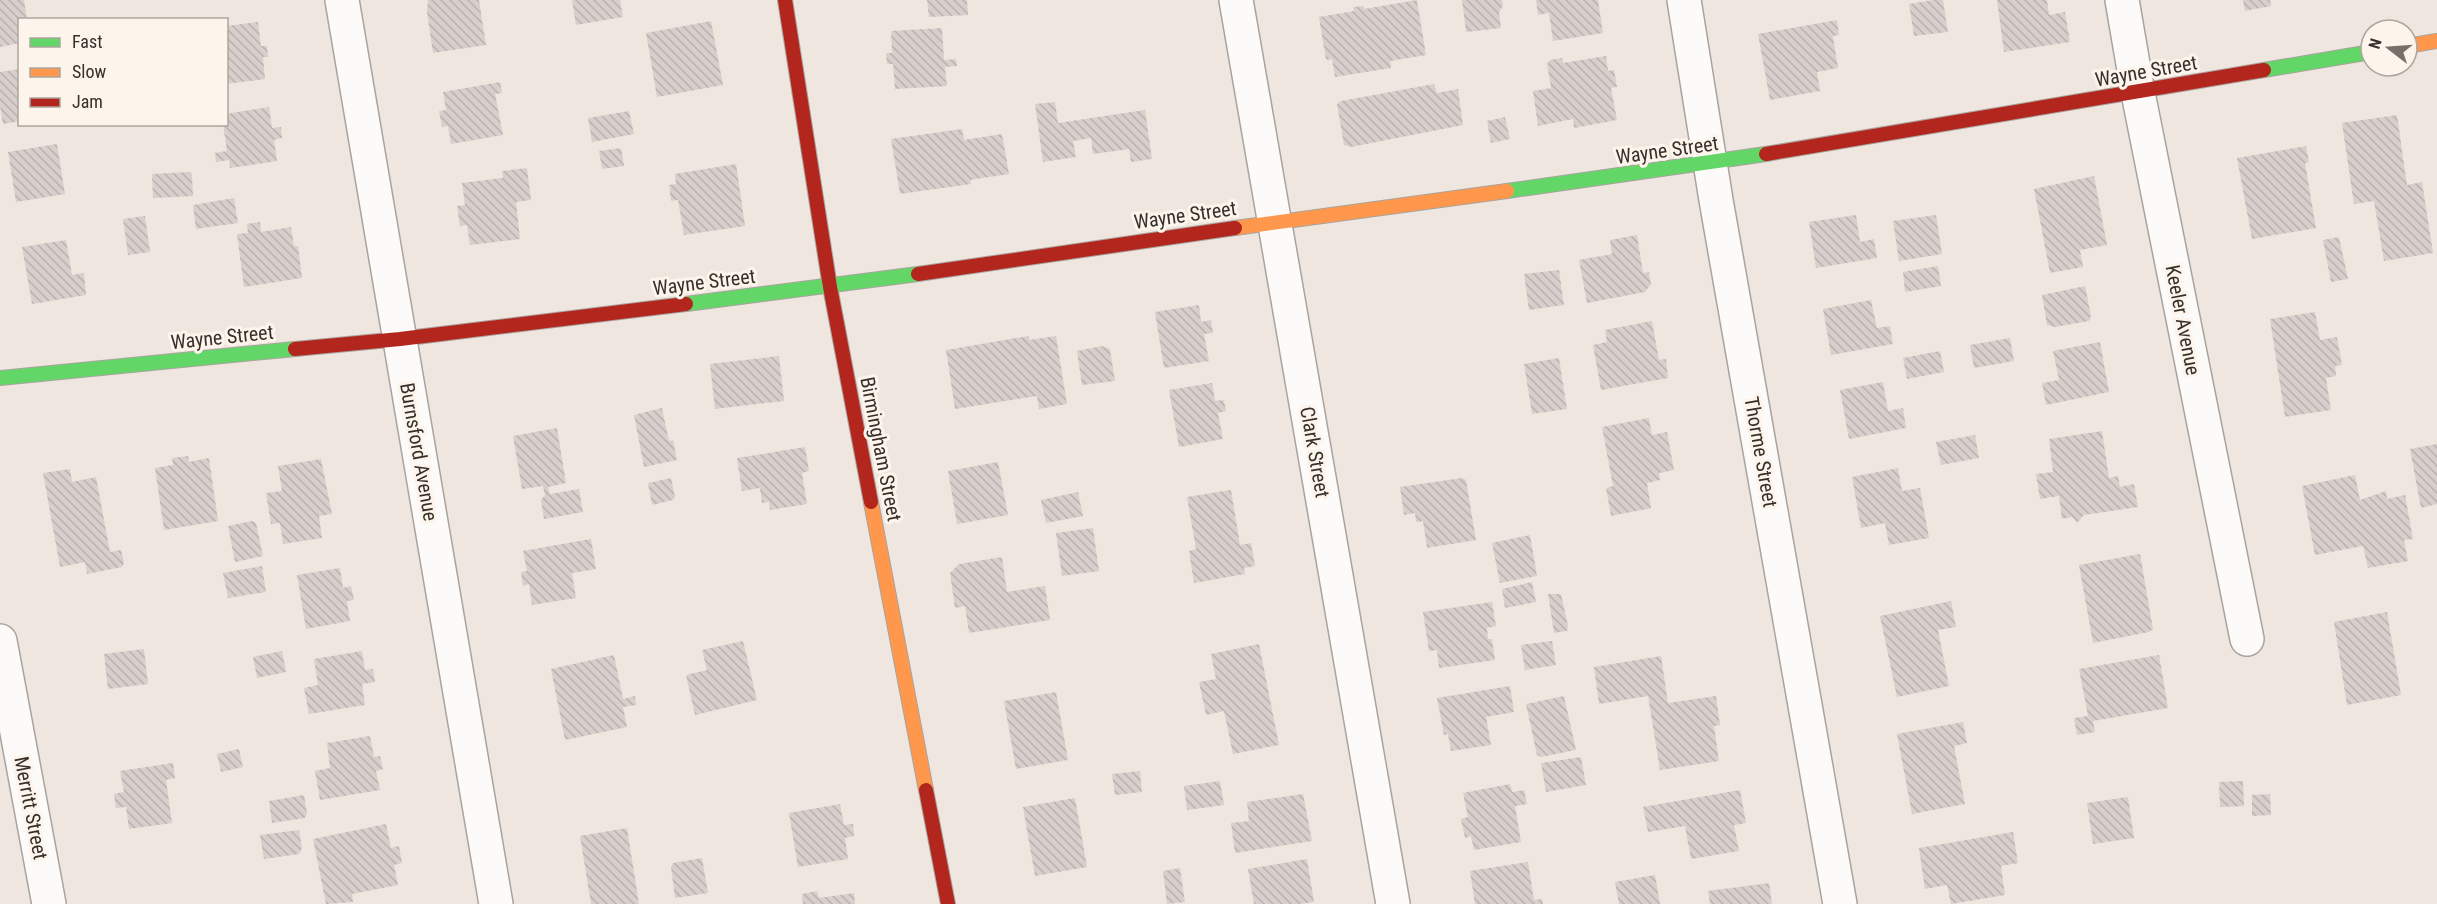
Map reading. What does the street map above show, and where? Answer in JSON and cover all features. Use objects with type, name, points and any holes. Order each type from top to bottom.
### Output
[{"type":"street","name":"Burnsford Avenue","points":[[342,0],[496,904]]},
{"type":"street","name":"Birmingham Street","points":[[785,0],[830,287],[948,904]]},
{"type":"street","name":"Clark Street","points":[[1236,0],[1393,904]]},
{"type":"street","name":"Thorme Street","points":[[1684,0],[1710,164],[1840,904]]},
{"type":"street","name":"Keeler Avenue","points":[[2122,0],[2138,93],[2247,639]]},
{"type":"street","points":[[2419,44],[2437,41]]},
{"type":"street","name":"Wayne Street","points":[[0,378],[400,339],[830,287],[1275,222],[1710,164],[2359,54]]},
{"type":"street","name":"Merritt Street","points":[[0,640],[49,904]]},
{"type":"building","points":[[0,0],[24,0],[27,18],[18,18],[18,43],[0,47]]},
{"type":"building","points":[[428,0],[479,0],[486,45],[433,53],[427,12]]},
{"type":"building","points":[[572,0],[620,0],[623,17],[576,25]]},
{"type":"building","points":[[927,0],[967,0],[968,15],[929,17]]},
{"type":"building","points":[[1417,0],[1426,55],[1390,61],[1391,68],[1335,77],[1332,59],[1326,60],[1319,17],[1354,11],[1353,7],[1364,6],[1364,9]]},
{"type":"building","points":[[1462,0],[1502,0],[1503,5],[1499,13],[1501,28],[1466,32]]},
{"type":"building","points":[[1536,0],[1598,0],[1603,33],[1553,41],[1549,13],[1538,15]]},
{"type":"building","points":[[1943,0],[1948,32],[1914,36],[1909,4]]},
{"type":"building","points":[[1997,0],[2047,0],[2049,15],[2065,12],[2070,42],[2004,52]]},
{"type":"building","points":[[2243,0],[2270,0],[2271,6],[2245,11]]},
{"type":"building","points":[[1837,20],[1839,35],[1833,36],[1838,68],[1817,72],[1820,91],[1770,100],[1758,34]]},
{"type":"building","points":[[711,21],[723,85],[657,97],[646,33]]},
{"type":"building","points":[[258,22],[261,46],[267,46],[268,57],[263,57],[265,79],[228,84],[228,26]]},
{"type":"building","points":[[942,28],[944,60],[956,59],[957,66],[945,67],[947,86],[895,89],[893,64],[887,64],[886,53],[892,53],[891,31]]},
{"type":"building","points":[[1606,56],[1608,71],[1614,70],[1617,87],[1611,88],[1617,120],[1574,128],[1573,119],[1538,126],[1533,91],[1551,88],[1547,64],[1550,60],[1562,58],[1563,63]]},
{"type":"building","points":[[18,69],[18,121],[3,124],[0,106],[0,72]]},
{"type":"building","points":[[500,82],[502,93],[495,94],[503,135],[451,144],[448,126],[442,127],[439,111],[446,110],[443,92]]},
{"type":"building","points":[[1434,84],[1437,93],[1458,89],[1463,125],[1351,147],[1344,145],[1337,104],[1341,101]]},
{"type":"building","points":[[1055,102],[1058,123],[1145,110],[1152,159],[1131,162],[1129,149],[1093,154],[1091,138],[1073,141],[1076,157],[1043,162],[1035,104]]},
{"type":"building","points":[[269,107],[272,128],[281,127],[282,138],[274,140],[277,161],[230,168],[229,160],[216,162],[215,153],[227,151],[223,126],[228,126],[228,114]]},
{"type":"building","points":[[629,111],[634,134],[592,142],[588,118]]},
{"type":"building","points":[[2397,115],[2407,185],[2422,182],[2433,253],[2384,261],[2374,201],[2354,204],[2342,123]]},
{"type":"building","points":[[1505,117],[1510,139],[1491,143],[1487,121]]},
{"type":"building","points":[[962,129],[964,140],[1002,134],[1009,174],[970,180],[971,184],[900,194],[891,139]]},
{"type":"building","points":[[57,144],[65,194],[16,202],[8,152]]},
{"type":"building","points":[[2306,146],[2309,162],[2305,163],[2316,228],[2252,239],[2237,158]]},
{"type":"building","points":[[621,148],[624,166],[602,169],[599,151]]},
{"type":"building","points":[[736,164],[745,226],[684,235],[678,200],[671,201],[669,185],[676,184],[675,174]]},
{"type":"building","points":[[527,168],[531,200],[516,202],[520,239],[470,245],[467,225],[460,226],[457,206],[465,205],[462,183],[503,178],[502,171]]},
{"type":"building","points":[[190,172],[193,196],[153,198],[152,174]]},
{"type":"building","points":[[2094,176],[2107,245],[2080,250],[2083,267],[2050,273],[2034,189]]},
{"type":"building","points":[[234,198],[238,223],[196,229],[193,205]]},
{"type":"building","points":[[1856,215],[1860,242],[1874,239],[1877,258],[1816,268],[1809,222]]},
{"type":"building","points":[[1936,215],[1942,254],[1899,261],[1893,221]]},
{"type":"building","points":[[145,216],[150,252],[128,255],[123,219]]},
{"type":"building","points":[[260,222],[261,232],[291,227],[294,246],[298,246],[302,278],[244,287],[237,234],[248,233],[247,224]]},
{"type":"building","points":[[1637,235],[1643,273],[1649,272],[1651,284],[1645,292],[1587,303],[1579,260],[1612,254],[1610,240]]},
{"type":"building","points":[[2339,237],[2348,279],[2331,282],[2323,240]]},
{"type":"building","points":[[66,240],[72,275],[84,273],[86,295],[32,304],[22,247]]},
{"type":"building","points":[[1938,266],[1941,286],[1905,292],[1903,272]]},
{"type":"building","points":[[1559,270],[1564,305],[1529,310],[1524,274]]},
{"type":"building","points":[[2085,286],[2091,316],[2089,321],[2055,327],[2047,325],[2042,295]]},
{"type":"building","points":[[1871,300],[1877,328],[1890,326],[1893,344],[1831,355],[1823,309]]},
{"type":"building","points":[[1199,305],[1201,322],[1211,320],[1213,333],[1204,334],[1209,361],[1164,368],[1155,312]]},
{"type":"building","points":[[2315,312],[2320,340],[2337,337],[2342,365],[2335,366],[2336,376],[2326,378],[2331,410],[2285,417],[2270,319]]},
{"type":"building","points":[[1652,321],[1659,360],[1666,359],[1668,378],[1601,390],[1593,345],[1607,342],[1605,330]]},
{"type":"building","points":[[1029,336],[1029,340],[1056,336],[1067,404],[1039,409],[1037,396],[955,409],[946,350]]},
{"type":"building","points":[[2010,338],[2014,361],[1974,368],[1970,345]]},
{"type":"building","points":[[2100,342],[2109,392],[2046,405],[2042,383],[2059,380],[2053,351]]},
{"type":"building","points":[[1102,346],[1110,349],[1115,381],[1082,385],[1077,351]]},
{"type":"building","points":[[1940,351],[1944,372],[1907,379],[1903,358]]},
{"type":"building","points":[[779,356],[784,401],[715,409],[710,364]]},
{"type":"building","points":[[1559,358],[1567,409],[1532,414],[1524,364]]},
{"type":"building","points":[[1883,382],[1888,411],[1903,408],[1906,428],[1849,439],[1840,390]]},
{"type":"building","points":[[1212,383],[1215,401],[1224,400],[1226,411],[1218,413],[1223,439],[1179,447],[1169,390]]},
{"type":"building","points":[[662,408],[669,441],[673,440],[677,460],[644,467],[634,415]]},
{"type":"building","points":[[1649,418],[1652,435],[1667,432],[1674,470],[1659,473],[1660,480],[1647,483],[1651,508],[1611,516],[1606,488],[1613,486],[1602,427]]},
{"type":"building","points":[[557,428],[566,483],[548,487],[550,494],[579,489],[583,512],[544,519],[541,500],[545,495],[543,486],[522,489],[513,436]]},
{"type":"building","points":[[2102,431],[2109,478],[2118,476],[2120,487],[2134,484],[2138,507],[2084,515],[2077,523],[2072,517],[2062,519],[2059,496],[2040,499],[2036,474],[2053,472],[2049,439]]},
{"type":"building","points":[[1975,435],[1979,458],[1941,465],[1936,442]]},
{"type":"building","points":[[2437,444],[2437,504],[2421,508],[2410,449]]},
{"type":"building","points":[[805,447],[809,471],[802,473],[807,504],[770,510],[769,502],[762,503],[760,488],[742,491],[737,458]]},
{"type":"building","points":[[188,456],[189,462],[209,458],[218,521],[164,530],[155,468],[173,465],[172,458]]},
{"type":"building","points":[[321,459],[332,514],[319,516],[322,538],[283,544],[280,523],[271,524],[266,493],[282,491],[278,466]]},
{"type":"building","points":[[998,462],[1008,515],[957,524],[948,471]]},
{"type":"building","points":[[1898,468],[1902,491],[1920,488],[1929,538],[1889,545],[1885,523],[1861,528],[1852,477]]},
{"type":"building","points":[[70,469],[72,482],[96,477],[110,552],[121,550],[124,563],[122,567],[87,574],[85,562],[60,567],[43,473]]},
{"type":"building","points":[[2355,475],[2360,500],[2386,491],[2387,499],[2405,495],[2413,539],[2404,540],[2408,561],[2368,568],[2363,546],[2315,555],[2302,486]]},
{"type":"building","points":[[671,478],[675,497],[673,500],[652,505],[648,483]]},
{"type":"building","points":[[1462,478],[1466,480],[1476,540],[1427,548],[1423,521],[1416,522],[1415,513],[1404,515],[1400,487]]},
{"type":"building","points":[[1231,490],[1240,545],[1251,543],[1255,566],[1244,568],[1245,574],[1194,583],[1189,551],[1196,549],[1187,497]]},
{"type":"building","points":[[1078,492],[1083,516],[1046,523],[1041,500]]},
{"type":"building","points":[[252,521],[256,523],[263,556],[235,562],[228,526]]},
{"type":"building","points":[[1093,528],[1099,571],[1062,576],[1056,533]]},
{"type":"building","points":[[1530,535],[1537,576],[1500,583],[1492,543]]},
{"type":"building","points":[[591,539],[596,569],[572,573],[576,598],[532,605],[529,584],[523,586],[521,572],[527,571],[523,551]]},
{"type":"building","points":[[2140,554],[2153,629],[2149,632],[2093,643],[2079,565]]},
{"type":"building","points":[[1002,557],[1007,592],[1045,586],[1050,620],[969,633],[965,606],[955,608],[950,573],[959,564]]},
{"type":"building","points":[[262,566],[266,592],[228,598],[223,573]]},
{"type":"building","points":[[340,568],[343,588],[351,586],[354,600],[347,601],[350,621],[306,629],[297,575]]},
{"type":"building","points":[[1532,582],[1536,602],[1505,608],[1502,589]]},
{"type":"building","points":[[1548,594],[1561,594],[1567,631],[1554,633]]},
{"type":"building","points":[[1951,601],[1956,627],[1938,630],[1949,686],[1897,697],[1880,616]]},
{"type":"building","points":[[1492,602],[1496,626],[1487,628],[1488,639],[1492,639],[1495,660],[1439,668],[1437,650],[1429,651],[1423,612]]},
{"type":"building","points":[[2387,612],[2401,695],[2347,705],[2334,622]]},
{"type":"building","points":[[743,641],[757,700],[695,715],[686,675],[707,670],[702,650]]},
{"type":"building","points":[[1552,641],[1556,665],[1525,670],[1521,645]]},
{"type":"building","points":[[1259,644],[1279,745],[1233,754],[1224,711],[1206,715],[1199,682],[1216,679],[1211,654]]},
{"type":"building","points":[[144,649],[148,684],[108,689],[104,654]]},
{"type":"building","points":[[282,651],[286,672],[257,678],[253,657]]},
{"type":"building","points":[[362,651],[365,670],[373,669],[375,682],[362,684],[365,705],[309,714],[304,688],[318,685],[314,659]]},
{"type":"building","points":[[614,655],[623,699],[635,696],[636,705],[623,707],[627,727],[565,740],[551,669]]},
{"type":"building","points":[[2159,655],[2168,708],[2093,721],[2095,732],[2077,735],[2074,718],[2088,716],[2079,669]]},
{"type":"building","points":[[1661,656],[1668,703],[1716,696],[1720,725],[1714,726],[1719,761],[1660,770],[1648,696],[1599,704],[1594,667]]},
{"type":"building","points":[[1510,686],[1514,712],[1486,717],[1491,745],[1451,751],[1448,734],[1444,735],[1437,698]]},
{"type":"building","points":[[1056,692],[1068,760],[1016,769],[1004,701]]},
{"type":"building","points":[[1564,696],[1576,750],[1541,757],[1537,755],[1526,704]]},
{"type":"building","points":[[1963,722],[1967,743],[1954,746],[1965,804],[1912,814],[1897,734]]},
{"type":"building","points":[[370,736],[374,757],[380,756],[383,769],[376,771],[380,790],[320,800],[315,771],[330,768],[327,743]]},
{"type":"building","points":[[239,749],[243,767],[221,772],[217,754]]},
{"type":"building","points":[[1581,757],[1586,785],[1546,792],[1541,763]]},
{"type":"building","points":[[173,763],[175,778],[166,780],[172,823],[129,829],[126,807],[116,808],[114,794],[124,792],[120,771]]},
{"type":"building","points":[[1140,771],[1142,792],[1115,795],[1112,774]]},
{"type":"building","points":[[1220,781],[1224,805],[1187,810],[1184,786]]},
{"type":"building","points":[[2243,781],[2244,806],[2220,807],[2219,782]]},
{"type":"building","points":[[1510,784],[1512,792],[1524,790],[1527,804],[1515,806],[1521,842],[1474,850],[1471,836],[1465,838],[1461,819],[1468,817],[1463,793]]},
{"type":"building","points":[[1740,790],[1746,823],[1734,825],[1739,851],[1691,859],[1685,826],[1648,832],[1643,807]]},
{"type":"building","points":[[1303,794],[1312,841],[1235,853],[1231,823],[1249,821],[1247,802]]},
{"type":"building","points":[[2270,794],[2271,815],[2252,816],[2252,795]]},
{"type":"building","points":[[304,795],[307,813],[305,818],[272,823],[269,801]]},
{"type":"building","points":[[2128,797],[2134,838],[2093,844],[2087,803]]},
{"type":"building","points":[[1075,798],[1087,867],[1035,876],[1023,807]]},
{"type":"building","points":[[840,804],[844,825],[853,824],[854,836],[845,838],[848,859],[798,867],[789,813]]},
{"type":"building","points":[[386,824],[391,848],[399,846],[402,863],[394,865],[398,885],[352,894],[353,902],[326,904],[313,839]]},
{"type":"building","points":[[627,828],[639,904],[591,904],[580,836]]},
{"type":"building","points":[[299,830],[302,848],[299,854],[264,859],[260,835]]},
{"type":"building","points":[[2013,832],[2018,863],[2001,866],[2005,895],[1951,904],[1947,885],[1925,889],[1919,848]]},
{"type":"building","points":[[702,858],[708,893],[675,898],[671,867],[673,863]]},
{"type":"building","points":[[1307,859],[1314,902],[1254,904],[1248,869]]},
{"type":"building","points":[[1528,862],[1534,900],[1542,899],[1543,904],[1475,904],[1470,871]]},
{"type":"building","points":[[1180,868],[1185,902],[1167,904],[1163,871]]},
{"type":"building","points":[[1655,875],[1660,904],[1619,904],[1615,882]]},
{"type":"building","points":[[1769,883],[1772,904],[1710,904],[1708,891]]},
{"type":"building","points":[[817,891],[819,898],[854,893],[855,904],[803,904],[802,894]]},
{"type":"traffic: fast","points":[[2264,70],[2359,54]]},
{"type":"traffic: fast","points":[[1507,191],[1766,154]]},
{"type":"traffic: fast","points":[[686,304],[918,274]]},
{"type":"traffic: fast","points":[[0,378],[295,349]]},
{"type":"traffic: slow","points":[[2419,44],[2437,41]]},
{"type":"traffic: slow","points":[[1235,228],[1507,191]]},
{"type":"traffic: slow","points":[[871,502],[926,790]]},
{"type":"traffic: jam","points":[[785,0],[830,287],[871,502]]},
{"type":"traffic: jam","points":[[1766,154],[2264,70]]},
{"type":"traffic: jam","points":[[918,274],[1235,228]]},
{"type":"traffic: jam","points":[[295,349],[400,339],[686,304]]},
{"type":"traffic: jam","points":[[926,790],[948,904]]}]
